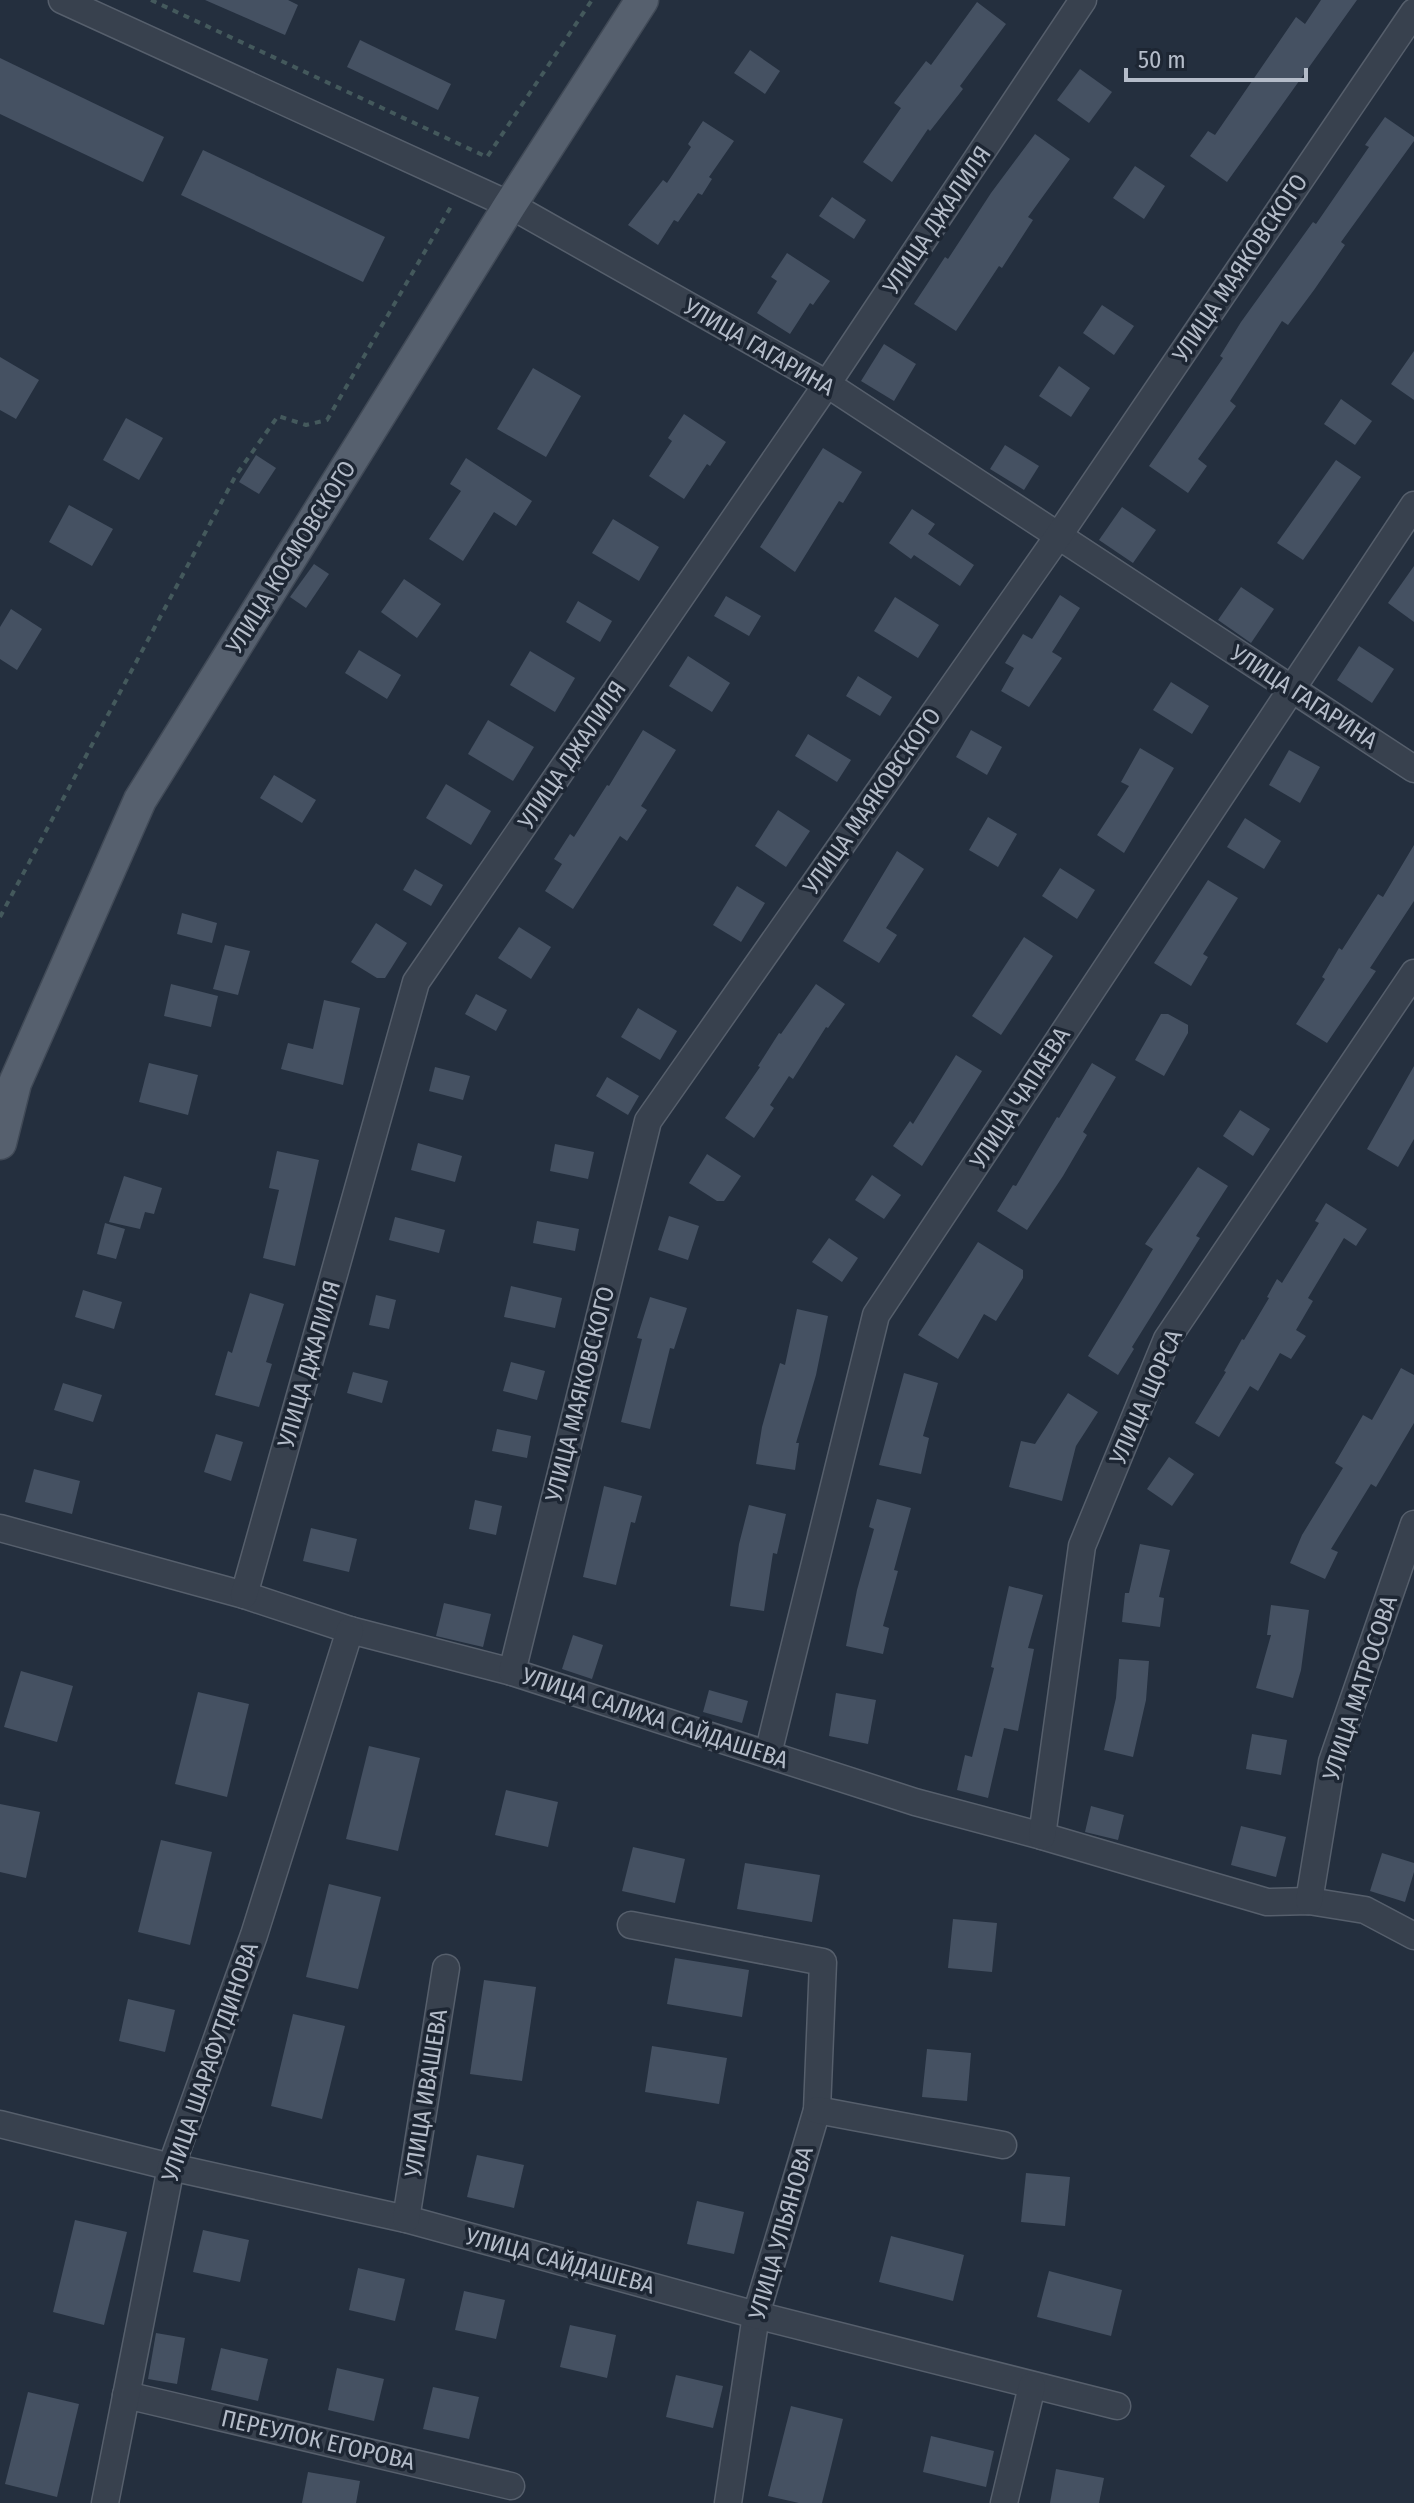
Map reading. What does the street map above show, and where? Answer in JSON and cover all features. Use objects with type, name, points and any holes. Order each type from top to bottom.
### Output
[{"type":"main road","name":"УЛИЦА КОСМОВСКОГО","points":[[0,1143],[15,1083],[140,800],[510,205],[642,0]]},
{"type":"street","name":"УЛИЦА ГАГАРИНА","points":[[62,0],[510,205],[827,384],[1414,769]]},
{"type":"street","name":"УЛИЦА ДЖАЛИЛЯ","points":[[244,1595],[416,982],[827,384],[1083,0]]},
{"type":"street","name":"УЛИЦА МАЯКОВСКОГО","points":[[512,1672],[648,1121],[1059,535],[1414,12]]},
{"type":"street","name":"УЛИЦА ЧАПАЕВА","points":[[768,1754],[876,1315],[1414,505]]},
{"type":"street","name":"УЛИЦА ЩОРСА","points":[[1042,1836],[1082,1546],[1167,1339],[1414,973]]},
{"type":"street","name":"УЛИЦА МАТРОСОВА","points":[[1309,1901],[1332,1762],[1414,1524]]},
{"type":"street","name":"УЛИЦА САЛИХА САЙДАШЕВА","points":[[0,1528],[244,1595],[350,1630],[512,1672],[915,1802],[1267,1902],[1309,1901],[1365,1910],[1414,1936]]},
{"type":"street","name":"УЛИЦА ШАРАФУТДИНОВА","points":[[105,2503],[171,2167],[254,1935],[350,1630]]},
{"type":"street","name":"УЛИЦА УЛЬЯНОВА","points":[[631,1925],[823,1962],[817,2110],[756,2315],[728,2503]]},
{"type":"street","name":"УЛИЦА ИВАШЕВА","points":[[406,2219],[446,1968]]},
{"type":"street","points":[[817,2110],[1003,2145]]},
{"type":"street","name":"УЛИЦА САЙДАШЕВА","points":[[0,2124],[171,2167],[406,2219],[756,2315],[1117,2406]]},
{"type":"street","points":[[1004,2503],[1032,2386]]},
{"type":"street","name":"ПЕРЕУЛОК ЕГОРОВА","points":[[126,2395],[511,2486]]},
{"type":"path","points":[[151,0],[487,157],[592,0]]},
{"type":"path","points":[[0,917],[236,475],[278,416],[306,425],[327,420],[464,184]]},
{"type":"building","points":[[205,0],[288,0],[298,5],[285,35]]},
{"type":"building","points":[[1321,0],[1357,0],[1227,182],[1190,156],[1208,131],[1215,135],[1296,17],[1305,24]]},
{"type":"building","points":[[977,2],[1006,24],[960,86],[963,89],[930,131],[928,129],[892,182],[863,162],[901,108],[894,103],[926,61],[931,65]]},
{"type":"building","points":[[360,40],[451,84],[438,110],[347,67]]},
{"type":"building","points":[[750,50],[780,71],[765,94],[734,73]]},
{"type":"building","points":[[0,58],[164,137],[143,182],[0,114]]},
{"type":"building","points":[[1080,69],[1112,92],[1089,123],[1057,100]]},
{"type":"building","points":[[1385,117],[1414,137],[1414,141],[1341,242],[1345,245],[1314,290],[1288,325],[1282,321],[1230,401],[1236,406],[1198,459],[1207,466],[1188,493],[1149,466],[1223,358],[1220,356],[1241,322],[1313,222],[1316,224],[1369,147],[1365,145]]},
{"type":"building","points":[[703,121],[734,141],[709,177],[712,179],[702,195],[698,193],[678,222],[674,220],[658,245],[628,225],[663,180],[667,183],[691,147],[688,144]]},
{"type":"building","points":[[1035,134],[1070,159],[1028,217],[1033,220],[1002,268],[999,266],[956,331],[914,304]]},
{"type":"building","points":[[203,150],[385,237],[363,282],[181,195]]},
{"type":"building","points":[[1135,166],[1165,186],[1144,219],[1113,198]]},
{"type":"building","points":[[832,197],[866,220],[854,239],[819,216]]},
{"type":"building","points":[[787,253],[830,281],[813,305],[810,303],[790,334],[757,313],[777,281],[771,277]]},
{"type":"building","points":[[1102,305],[1134,326],[1114,355],[1083,333]]},
{"type":"building","points":[[884,344],[916,364],[894,401],[861,381]]},
{"type":"building","points":[[1414,351],[1414,400],[1391,384]]},
{"type":"building","points":[[0,357],[39,380],[16,419],[0,410]]},
{"type":"building","points":[[1059,366],[1090,388],[1071,417],[1039,396]]},
{"type":"building","points":[[533,368],[581,396],[546,457],[497,429]]},
{"type":"building","points":[[1341,399],[1372,421],[1355,445],[1324,424]]},
{"type":"building","points":[[684,414],[726,442],[684,499],[649,476],[672,441],[668,438]]},
{"type":"building","points":[[126,418],[163,438],[139,480],[103,460]]},
{"type":"building","points":[[1005,445],[1039,466],[1024,490],[990,469]]},
{"type":"building","points":[[823,448],[862,472],[843,503],[839,501],[795,572],[760,547]]},
{"type":"building","points":[[256,455],[276,468],[259,494],[239,482]]},
{"type":"building","points":[[466,458],[532,501],[516,526],[494,512],[463,561],[429,539],[461,491],[450,484]]},
{"type":"building","points":[[1336,460],[1361,477],[1303,560],[1277,543]]},
{"type":"building","points":[[69,505],[113,529],[92,566],[49,542]]},
{"type":"building","points":[[1122,507],[1156,530],[1133,563],[1099,540]]},
{"type":"building","points":[[912,509],[935,524],[928,534],[974,565],[960,586],[914,555],[911,559],[889,543]]},
{"type":"building","points":[[613,519],[659,547],[639,581],[592,553]]},
{"type":"building","points":[[314,564],[329,574],[306,608],[290,597]]},
{"type":"building","points":[[1414,566],[1414,622],[1388,603]]},
{"type":"building","points":[[404,579],[441,604],[417,638],[381,612]]},
{"type":"building","points":[[1241,587],[1274,609],[1251,643],[1218,620]]},
{"type":"building","points":[[1060,595],[1080,608],[1052,652],[1062,658],[1029,707],[1001,691],[1014,668],[1005,663],[1023,634],[1032,639]]},
{"type":"building","points":[[726,596],[761,616],[749,636],[714,616]]},
{"type":"building","points":[[895,597],[939,625],[918,658],[874,631]]},
{"type":"building","points":[[578,601],[612,621],[600,642],[566,622]]},
{"type":"building","points":[[11,609],[42,629],[17,670],[0,659],[0,627]]},
{"type":"building","points":[[1359,646],[1394,669],[1372,703],[1337,680]]},
{"type":"building","points":[[359,650],[401,675],[387,699],[345,673]]},
{"type":"building","points":[[530,651],[575,678],[555,712],[510,685]]},
{"type":"building","points":[[688,656],[730,683],[712,712],[669,686]]},
{"type":"building","points":[[858,676],[892,697],[880,716],[846,696]]},
{"type":"building","points":[[1171,682],[1209,706],[1192,734],[1153,710]]},
{"type":"building","points":[[488,720],[534,747],[513,781],[468,754]]},
{"type":"building","points":[[643,730],[676,750],[641,806],[647,810],[627,841],[620,836],[573,909],[545,891],[562,864],[554,859],[570,834],[574,837]]},
{"type":"building","points":[[971,730],[1002,747],[987,775],[956,757]]},
{"type":"building","points":[[808,734],[851,760],[837,782],[795,756]]},
{"type":"building","points":[[1140,748],[1174,768],[1124,853],[1097,835],[1129,786],[1121,782]]},
{"type":"building","points":[[1289,750],[1320,767],[1300,803],[1269,785]]},
{"type":"building","points":[[274,775],[316,800],[302,823],[260,798]]},
{"type":"building","points":[[446,784],[491,811],[471,845],[426,818]]},
{"type":"building","points":[[778,810],[810,831],[786,867],[755,846]]},
{"type":"building","points":[[988,817],[1017,834],[998,867],[969,850]]},
{"type":"building","points":[[1245,818],[1281,841],[1264,869],[1227,847]]},
{"type":"building","points":[[1414,845],[1414,901],[1370,968],[1376,971],[1327,1043],[1296,1024],[1325,979],[1322,977],[1339,948],[1342,950],[1378,894],[1383,897]]},
{"type":"building","points":[[897,851],[924,869],[886,928],[897,935],[879,963],[843,941]]},
{"type":"building","points":[[1060,868],[1095,890],[1077,919],[1042,896]]},
{"type":"building","points":[[415,869],[443,885],[431,906],[403,890]]},
{"type":"building","points":[[1208,880],[1238,898],[1203,954],[1208,957],[1191,986],[1154,963]]},
{"type":"building","points":[[737,886],[765,903],[741,942],[713,925]]},
{"type":"building","points":[[182,913],[217,923],[212,943],[177,934]]},
{"type":"building","points":[[376,923],[407,943],[385,978],[377,978],[351,962]]},
{"type":"building","points":[[519,927],[551,947],[531,979],[498,958]]},
{"type":"building","points":[[1024,937],[1053,956],[1001,1035],[972,1016]]},
{"type":"building","points":[[225,945],[250,951],[238,995],[213,989]]},
{"type":"building","points":[[171,984],[218,996],[211,1027],[164,1016]]},
{"type":"building","points":[[816,984],[845,1004],[826,1027],[793,1079],[789,1076],[770,1105],[774,1108],[754,1138],[725,1118],[779,1033]]},
{"type":"building","points":[[476,994],[507,1010],[496,1031],[465,1014]]},
{"type":"building","points":[[324,1000],[360,1008],[343,1085],[281,1069],[288,1043],[313,1049]]},
{"type":"building","points":[[638,1008],[677,1031],[660,1060],[621,1037]]},
{"type":"building","points":[[1161,1014],[1168,1014],[1188,1025],[1188,1033],[1164,1076],[1135,1060]]},
{"type":"building","points":[[956,1055],[982,1071],[922,1166],[893,1146],[910,1121],[913,1124]]},
{"type":"building","points":[[149,1063],[198,1075],[188,1115],[139,1102]]},
{"type":"building","points":[[1092,1063],[1116,1077],[1083,1132],[1087,1135],[1027,1230],[997,1211],[1013,1185],[1016,1186]]},
{"type":"building","points":[[1414,1066],[1414,1139],[1398,1167],[1367,1149]]},
{"type":"building","points":[[435,1067],[470,1076],[463,1100],[429,1091]]},
{"type":"building","points":[[607,1077],[639,1096],[628,1115],[596,1096]]},
{"type":"building","points":[[1240,1110],[1270,1129],[1253,1156],[1223,1136]]},
{"type":"building","points":[[418,1143],[462,1156],[455,1182],[411,1170]]},
{"type":"building","points":[[555,1144],[594,1152],[588,1179],[550,1171]]},
{"type":"building","points":[[277,1151],[319,1160],[295,1266],[263,1258],[279,1190],[269,1188]]},
{"type":"building","points":[[707,1154],[741,1176],[724,1201],[717,1201],[689,1183]]},
{"type":"building","points":[[1198,1167],[1228,1186],[1196,1236],[1200,1238],[1118,1375],[1088,1356],[1153,1249],[1145,1244]]},
{"type":"building","points":[[872,1175],[901,1195],[884,1219],[855,1200]]},
{"type":"building","points":[[124,1176],[162,1188],[154,1214],[145,1212],[140,1229],[109,1222]]},
{"type":"building","points":[[1326,1203],[1367,1229],[1356,1246],[1344,1238],[1308,1298],[1313,1301],[1296,1330],[1306,1336],[1291,1359],[1280,1353],[1258,1391],[1250,1386],[1219,1437],[1195,1423],[1269,1298],[1277,1279],[1282,1283],[1319,1223],[1315,1221]]},
{"type":"building","points":[[669,1216],[699,1226],[688,1260],[658,1250]]},
{"type":"building","points":[[395,1217],[445,1230],[439,1253],[389,1240]]},
{"type":"building","points":[[537,1221],[579,1229],[575,1251],[533,1243]]},
{"type":"building","points":[[105,1223],[125,1229],[116,1259],[97,1254]]},
{"type":"building","points":[[829,1238],[858,1258],[842,1282],[812,1262]]},
{"type":"building","points":[[978,1242],[1023,1270],[1023,1278],[996,1321],[984,1314],[958,1359],[918,1335]]},
{"type":"building","points":[[511,1286],[562,1298],[555,1328],[504,1317]]},
{"type":"building","points":[[83,1290],[122,1302],[114,1329],[75,1317]]},
{"type":"building","points":[[250,1293],[284,1304],[266,1362],[272,1364],[259,1407],[215,1395],[228,1351],[232,1353]]},
{"type":"building","points":[[376,1295],[396,1300],[389,1329],[369,1325]]},
{"type":"building","points":[[650,1297],[687,1308],[674,1349],[670,1348],[650,1429],[621,1422],[642,1339],[637,1338]]},
{"type":"building","points":[[797,1309],[828,1316],[816,1375],[796,1443],[799,1443],[795,1470],[756,1464],[762,1427],[780,1363],[785,1365]]},
{"type":"building","points":[[511,1362],[545,1371],[537,1400],[503,1391]]},
{"type":"building","points":[[1401,1368],[1414,1375],[1414,1423],[1376,1487],[1371,1484],[1331,1549],[1338,1552],[1325,1579],[1290,1563],[1302,1535],[1343,1468],[1335,1463],[1363,1415],[1372,1420]]},
{"type":"building","points":[[353,1372],[388,1381],[382,1403],[347,1393]]},
{"type":"building","points":[[904,1373],[938,1383],[923,1436],[929,1438],[921,1474],[879,1465]]},
{"type":"building","points":[[63,1383],[102,1395],[93,1422],[54,1410]]},
{"type":"building","points":[[1068,1393],[1098,1412],[1076,1446],[1062,1501],[1009,1487],[1021,1441],[1035,1444]]},
{"type":"building","points":[[497,1429],[531,1436],[527,1458],[492,1451]]},
{"type":"building","points":[[216,1434],[243,1442],[231,1481],[204,1472]]},
{"type":"building","points":[[1169,1457],[1194,1474],[1172,1506],[1147,1489]]},
{"type":"building","points":[[34,1469],[80,1481],[72,1514],[25,1502]]},
{"type":"building","points":[[604,1486],[642,1496],[635,1523],[631,1522],[616,1585],[583,1577]]},
{"type":"building","points":[[877,1499],[911,1508],[883,1626],[889,1628],[883,1654],[846,1646],[874,1529],[869,1527]]},
{"type":"building","points":[[475,1500],[502,1506],[496,1535],[469,1529]]},
{"type":"building","points":[[749,1505],[786,1514],[777,1554],[773,1553],[764,1611],[730,1606],[739,1544]]},
{"type":"building","points":[[311,1528],[357,1539],[349,1572],[303,1561]]},
{"type":"building","points":[[1140,1544],[1170,1550],[1159,1597],[1164,1598],[1160,1627],[1122,1622],[1125,1593],[1129,1593]]},
{"type":"building","points":[[1009,1586],[1043,1595],[1028,1648],[1034,1649],[1018,1731],[1004,1728],[988,1798],[957,1790],[965,1755],[972,1757],[994,1668],[991,1667]]},
{"type":"building","points":[[444,1603],[491,1614],[483,1647],[436,1636]]},
{"type":"building","points":[[1271,1605],[1309,1610],[1301,1670],[1293,1698],[1256,1688],[1271,1635],[1267,1635]]},
{"type":"building","points":[[573,1635],[603,1645],[592,1679],[562,1669]]},
{"type":"building","points":[[1119,1659],[1149,1661],[1146,1700],[1133,1757],[1104,1750],[1116,1698]]},
{"type":"building","points":[[21,1671],[73,1686],[57,1742],[4,1727]]},
{"type":"building","points":[[709,1690],[748,1701],[742,1723],[703,1712]]},
{"type":"building","points":[[198,1692],[249,1704],[227,1797],[175,1784]]},
{"type":"building","points":[[836,1693],[876,1700],[868,1744],[829,1736]]},
{"type":"building","points":[[1252,1734],[1287,1740],[1281,1775],[1246,1769]]},
{"type":"building","points":[[369,1746],[420,1758],[398,1851],[346,1839]]},
{"type":"building","points":[[506,1790],[558,1802],[548,1847],[495,1835]]},
{"type":"building","points":[[0,1804],[40,1812],[26,1878],[0,1872]]},
{"type":"building","points":[[1091,1806],[1124,1815],[1118,1840],[1085,1832]]},
{"type":"building","points":[[1241,1826],[1286,1837],[1276,1877],[1231,1865]]},
{"type":"building","points":[[161,1840],[212,1852],[190,1945],[138,1932]]},
{"type":"building","points":[[633,1847],[685,1859],[675,1903],[622,1891]]},
{"type":"building","points":[[1382,1853],[1414,1863],[1405,1902],[1370,1891]]},
{"type":"building","points":[[745,1863],[820,1875],[812,1922],[737,1909]]},
{"type":"building","points":[[329,1884],[381,1897],[358,1989],[306,1977]]},
{"type":"building","points":[[953,1919],[997,1923],[992,1972],[948,1968]]},
{"type":"building","points":[[675,1958],[749,1970],[742,2017],[667,2004]]},
{"type":"building","points":[[484,1980],[536,1987],[522,2081],[470,2074]]},
{"type":"building","points":[[128,1999],[175,2010],[165,2052],[119,2041]]},
{"type":"building","points":[[293,2014],[345,2026],[322,2119],[271,2106]]},
{"type":"building","points":[[652,2046],[727,2058],[719,2104],[645,2092]]},
{"type":"building","points":[[927,2049],[971,2053],[967,2101],[922,2097]]},
{"type":"building","points":[[477,2155],[524,2165],[514,2208],[467,2197]]},
{"type":"building","points":[[1026,2173],[1070,2177],[1065,2226],[1021,2222]]},
{"type":"building","points":[[697,2201],[744,2212],[734,2254],[687,2244]]},
{"type":"building","points":[[75,2220],[127,2232],[104,2325],[53,2312]]},
{"type":"building","points":[[203,2230],[249,2240],[240,2282],[193,2272]]},
{"type":"building","points":[[891,2236],[964,2255],[953,2301],[879,2282]]},
{"type":"building","points":[[358,2268],[405,2279],[395,2321],[349,2310]]},
{"type":"building","points":[[1049,2271],[1122,2290],[1111,2336],[1037,2317]]},
{"type":"building","points":[[464,2291],[505,2300],[496,2339],[455,2330]]},
{"type":"building","points":[[570,2325],[616,2335],[607,2378],[560,2367]]},
{"type":"building","points":[[156,2333],[185,2338],[177,2384],[148,2379]]},
{"type":"building","points":[[221,2348],[268,2359],[258,2401],[211,2390]]},
{"type":"building","points":[[337,2368],[384,2379],[374,2421],[328,2410]]},
{"type":"building","points":[[676,2375],[723,2386],[713,2428],[666,2417]]},
{"type":"building","points":[[433,2387],[479,2397],[469,2439],[423,2429]]},
{"type":"building","points":[[28,2392],[79,2404],[57,2497],[5,2484]]},
{"type":"building","points":[[791,2406],[843,2419],[822,2503],[799,2503],[768,2496]]},
{"type":"building","points":[[931,2436],[994,2451],[986,2487],[923,2472]]},
{"type":"building","points":[[1056,2469],[1104,2478],[1099,2503],[1050,2503]]},
{"type":"building","points":[[308,2472],[360,2481],[356,2503],[302,2503]]}]
